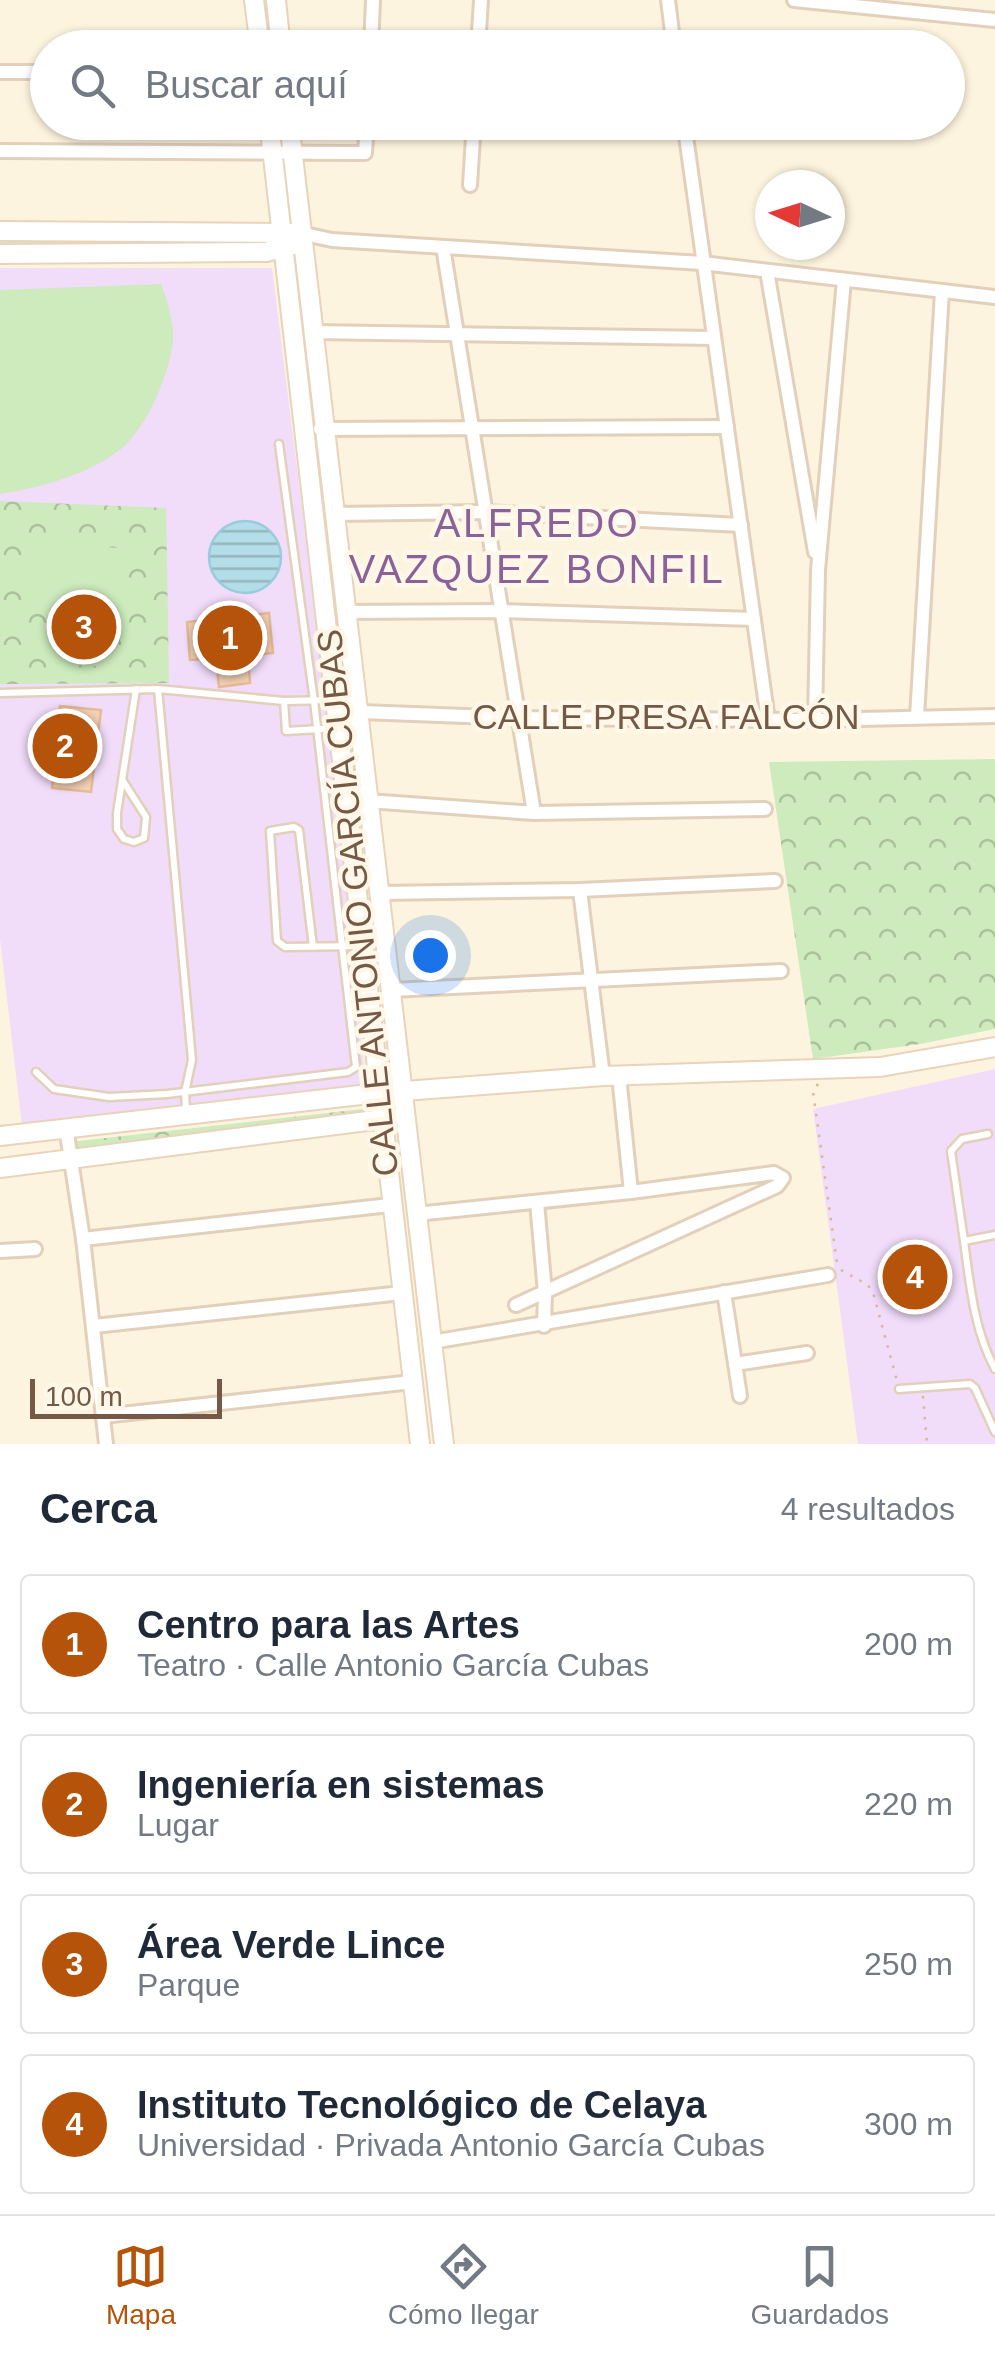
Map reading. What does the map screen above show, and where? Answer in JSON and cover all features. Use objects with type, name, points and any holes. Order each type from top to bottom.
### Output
[{"type":"street","points":[[254,0],[258,30]]},
{"type":"street","points":[[276,0],[279,30]]},
{"type":"street","points":[[372,30],[373,0]]},
{"type":"street","points":[[479,30],[480,0]]},
{"type":"street","points":[[668,0],[672,30]]},
{"type":"street","points":[[794,0],[935,7],[995,20]]},
{"type":"street","points":[[0,72],[30,72]]},
{"type":"street","name":"CALLE ANTONIO GARCÍA CUBAS","points":[[278,140],[283,152]]},
{"type":"street","name":"CALLE ANTONIO GARCÍA CUBAS","points":[[285,140],[283,152],[314,430],[337,713],[420,1444]]},
{"type":"street","points":[[0,151],[366,153],[366,140]]},
{"type":"street","points":[[470,185],[473,140]]},
{"type":"street","points":[[686,140],[768,720]]},
{"type":"street","points":[[0,231],[321,238],[444,246],[702,264],[995,297]]},
{"type":"street","points":[[0,254],[266,252],[292,239]]},
{"type":"street","name":"CALLE ANTONIO GARCÍA CUBAS","points":[[292,239],[312,332],[314,430],[334,514],[444,1444]]},
{"type":"street","points":[[444,246],[534,812]]},
{"type":"street","points":[[767,271],[818,570]]},
{"type":"street","points":[[814,720],[818,570],[844,280]]},
{"type":"street","points":[[917,716],[942,291]]},
{"type":"street","points":[[312,332],[713,338]]},
{"type":"street","points":[[314,430],[727,428]]},
{"type":"street","points":[[334,514],[485,512],[741,524]]},
{"type":"street","points":[[345,612],[500,611],[754,619]]},
{"type":"street","name":"CALLE PRESA FALCÓN","points":[[337,713],[359,710],[517,718],[768,720],[995,716]]},
{"type":"street","points":[[368,800],[534,812],[764,810]]},
{"type":"street","points":[[380,893],[580,890],[775,881]]},
{"type":"street","points":[[580,890],[592,980],[631,1192]]},
{"type":"street","points":[[391,990],[782,972]]},
{"type":"street","points":[[0,1136],[378,1092],[611,1076],[812,1076],[995,1047]]},
{"type":"street","points":[[0,1168],[404,1116]]},
{"type":"street","points":[[66,1127],[106,1444]]},
{"type":"street","points":[[416,1214],[774,1173],[782,1178],[777,1186],[516,1305]]},
{"type":"street","points":[[537,1202],[544,1326]]},
{"type":"street","points":[[83,1239],[390,1205]]},
{"type":"street","points":[[0,1251],[35,1249]]},
{"type":"street","points":[[432,1342],[828,1275]]},
{"type":"street","points":[[724,1292],[740,1396]]},
{"type":"street","points":[[94,1326],[402,1293]]},
{"type":"street","points":[[736,1364],[807,1353]]},
{"type":"street","points":[[102,1416],[412,1382]]},
{"type":"lane","points":[[36,1072],[54,1088],[109,1097],[185,1092],[348,1072],[356,1067],[318,730],[279,444]]},
{"type":"lane","points":[[123,780],[146,817],[144,838],[134,842],[124,839],[117,829],[123,780],[136,689]]},
{"type":"lane","points":[[0,694],[158,689],[284,702],[314,701],[337,713],[318,730],[286,731],[284,702]]},
{"type":"lane","points":[[158,689],[192,1060],[185,1092],[186,1114]]},
{"type":"lane","points":[[313,947],[299,830],[294,827],[270,831],[277,941],[285,947],[313,947],[363,946]]},
{"type":"lane","points":[[152,1095],[153,1118]]},
{"type":"lane","points":[[988,1134],[962,1139],[951,1151],[972,1300],[986,1354],[995,1370]]},
{"type":"lane","points":[[964,1242],[995,1234]]},
{"type":"lane","points":[[899,1389],[970,1384],[995,1432]]},
{"type":"path","points":[[812,1076],[837,1267],[868,1285],[874,1296],[899,1389]]},
{"type":"path","points":[[922,1387],[927,1444]]},
{"type":"shaded area","points":[[0,268],[272,268],[326,700],[366,1086],[22,1126],[0,939]]},
{"type":"shaded area","points":[[995,1069],[995,1444],[858,1444],[813,1109]]},
{"type":"green space","points":[[0,241],[267,241],[271,245],[0,248]]},
{"type":"green space","points":[[161,284],[172,323],[172,350],[156,397],[131,439],[109,457],[80,472],[48,484],[0,494],[0,290]]},
{"type":"green space","points":[[0,501],[166,508],[169,683],[0,684]]},
{"type":"green space","points":[[28,544],[124,548],[121,604],[26,602]]},
{"type":"green space","points":[[55,628],[117,631],[116,667],[54,664]]},
{"type":"green space","points":[[995,759],[995,1029],[813,1059],[769,762]]},
{"type":"green space","points":[[363,1109],[371,1112],[74,1150],[70,1142]]},
{"type":"water","points":[[245,521],[270,532],[281,557],[270,582],[245,593],[220,582],[209,557],[220,532]]},
{"type":"building","points":[[269,613],[273,653],[248,656],[250,683],[219,687],[216,658],[190,660],[187,622]]},
{"type":"building","points":[[60,706],[101,710],[91,792],[52,788],[55,761],[31,759],[34,730],[57,733]]},
{"type":"place","name":"Área Verde Lince","points":[[84,627]]},
{"type":"place","name":"Centro para las Artes","points":[[230,638]]},
{"type":"place","name":"Ingeniería en sistemas","points":[[65,746]]},
{"type":"place","name":"Instituto Tecnológico de Celaya","points":[[915,1277]]},
{"type":"district","name":"ALFREDO VAZQUEZ BONFIL","points":[[537,546]]}]
